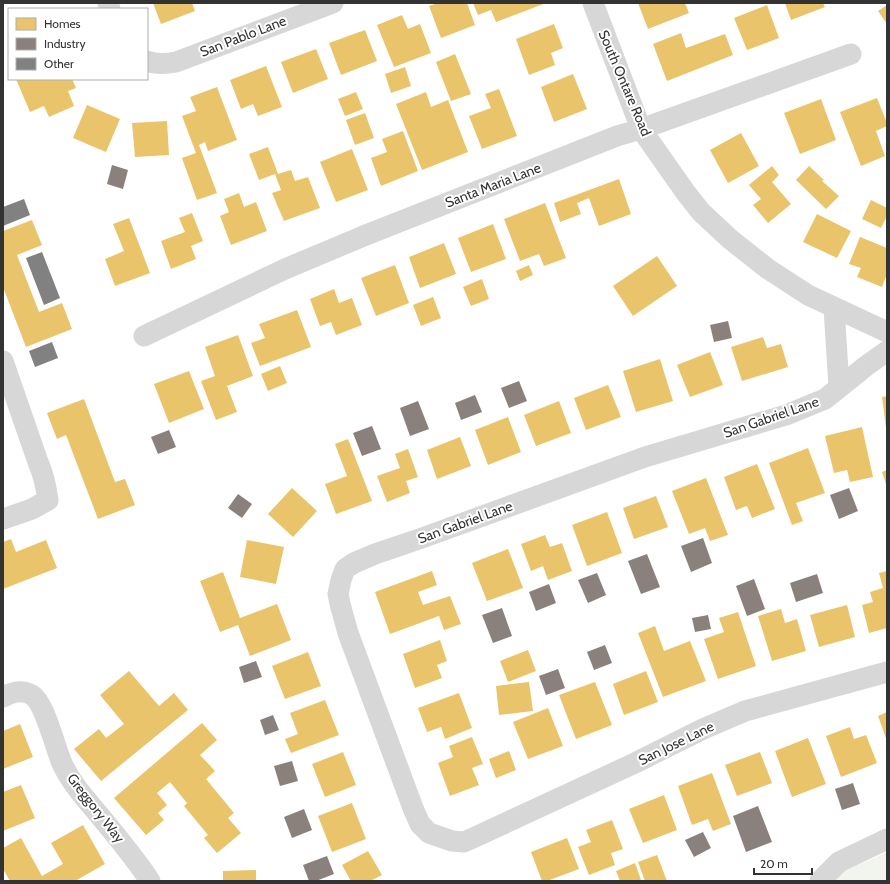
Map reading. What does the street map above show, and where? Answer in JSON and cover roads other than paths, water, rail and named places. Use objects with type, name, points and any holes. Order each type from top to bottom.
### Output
[{"type":"street","name":"San Pablo Lane","points":[[148,61],[154,64],[176,62],[333,3]]},
{"type":"street","name":"South Ontare Road","points":[[592,3],[641,129],[701,212],[730,239],[768,269],[808,296],[887,332]]},
{"type":"street","name":"Santa Maria Lane","points":[[144,336],[285,269],[366,235],[617,136],[641,129],[851,54]]},
{"type":"street","points":[[834,308],[839,388]]},
{"type":"street","name":"San Gabriel Lane","points":[[473,838],[464,842],[452,841],[429,833],[420,824],[348,633],[338,594],[345,569],[374,554],[644,457],[786,415],[825,399],[887,351]]},
{"type":"street","points":[[3,361],[46,483],[48,500],[32,510],[3,519]]},
{"type":"street","name":"San Jose Lane","points":[[473,838],[635,763],[703,729],[745,712],[887,672]]},
{"type":"street","name":"Greggory Way","points":[[3,697],[10,692],[21,691],[32,694],[39,702],[61,761],[72,783],[136,860],[150,881]]},
{"type":"street","points":[[820,881],[839,862],[887,839]]}]
